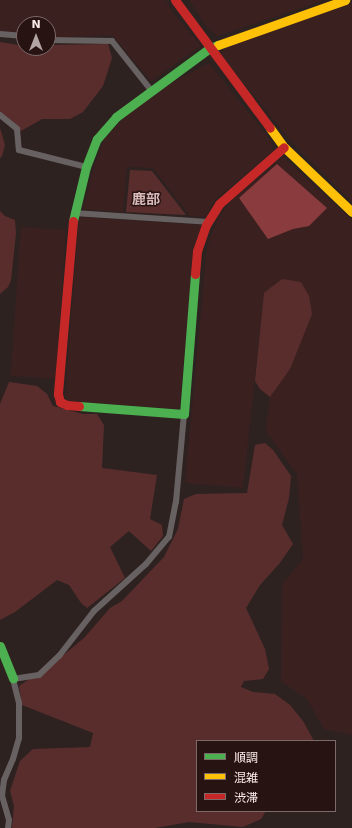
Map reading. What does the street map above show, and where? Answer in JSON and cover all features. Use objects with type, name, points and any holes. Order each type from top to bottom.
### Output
[{"type":"street","points":[[175,0],[284,147],[352,212]]},
{"type":"street","points":[[184,414],[67,405],[60,402],[58,394],[74,213],[86,167],[97,139],[116,117],[210,48],[345,0]]},
{"type":"street","points":[[0,34],[16,35]]},
{"type":"street","points":[[56,40],[112,41],[151,90]]},
{"type":"street","points":[[0,115],[16,130],[19,150],[86,167]]},
{"type":"street","points":[[13,679],[39,675],[64,650],[94,611],[146,564],[169,537],[176,502],[197,251],[208,222],[219,204],[284,147]]},
{"type":"street","points":[[74,213],[208,222]]},
{"type":"street","points":[[0,646],[13,679],[19,703],[18,738],[13,759],[4,780],[2,796],[9,820],[8,828]]},
{"type":"shaded area","points":[[0,0],[166,0],[173,13],[201,46],[151,81],[112,35],[56,38],[56,16],[16,16],[16,38],[0,37]]},
{"type":"shaded area","points":[[189,0],[325,0],[217,36],[207,27]]},
{"type":"shaded area","points":[[352,3],[352,202],[291,141],[220,54],[227,46]]},
{"type":"shaded area","points":[[0,42],[16,45],[16,56],[56,56],[56,45],[108,44],[112,58],[103,86],[83,112],[70,119],[42,119],[21,131],[0,115]]},
{"type":"shaded area","points":[[209,63],[271,141],[273,151],[216,199],[205,217],[190,216],[153,168],[127,167],[123,212],[83,209],[95,164],[104,139],[122,120],[155,92]]},
{"type":"shaded area","points":[[0,128],[5,145],[0,158]]},
{"type":"shaded area","points":[[283,157],[352,220],[352,735],[324,729],[307,699],[281,681],[282,585],[303,559],[297,474],[266,431],[270,397],[290,369],[264,293],[243,488],[185,483],[207,247],[218,218],[233,199]]},
{"type":"shaded area","points":[[277,164],[327,208],[309,226],[293,229],[268,239],[239,198]]},
{"type":"shaded area","points":[[130,170],[152,171],[186,215],[126,212]]},
{"type":"shaded area","points":[[0,211],[5,216],[15,220],[16,233],[11,280],[8,287],[0,294]]},
{"type":"shaded area","points":[[79,217],[202,225],[193,251],[180,406],[177,409],[69,401],[65,397]]},
{"type":"shaded area","points":[[21,227],[66,230],[55,379],[11,376]]},
{"type":"shaded area","points":[[282,279],[301,282],[309,296],[312,314],[290,369],[270,397],[260,389],[255,381],[264,293]]},
{"type":"shaded area","points":[[9,382],[37,386],[47,394],[53,406],[83,414],[97,414],[104,425],[102,468],[157,475],[150,519],[162,525],[163,536],[151,551],[129,531],[110,547],[125,578],[87,608],[81,603],[69,585],[57,580],[15,612],[0,620],[0,404]]},
{"type":"shaded area","points":[[265,443],[273,450],[291,476],[289,498],[282,525],[293,544],[279,564],[260,585],[246,608],[265,649],[269,669],[263,679],[244,681],[241,687],[253,692],[275,694],[290,705],[303,721],[313,740],[196,740],[196,812],[265,812],[261,819],[243,827],[189,822],[155,828],[12,828],[14,806],[10,791],[20,761],[33,749],[90,747],[93,733],[22,705],[19,686],[60,658],[84,638],[110,608],[122,601],[164,557],[178,529],[184,499],[196,494],[247,493],[255,445]]},
{"type":"traffic: fast","points":[[73,221],[86,167],[97,139],[116,117],[210,48],[218,45]]},
{"type":"traffic: fast","points":[[79,406],[184,414],[195,274]]},
{"type":"traffic: fast","points":[[0,646],[13,679]]},
{"type":"traffic: slow","points":[[218,45],[345,0]]},
{"type":"traffic: slow","points":[[270,128],[284,147],[352,212]]},
{"type":"traffic: jam","points":[[175,0],[270,128]]},
{"type":"traffic: jam","points":[[195,274],[197,251],[206,225],[219,204],[284,147]]},
{"type":"traffic: jam","points":[[73,221],[58,394],[60,402],[67,405],[79,406]]},
{"type":"district","name":"鹿部","points":[[146,199]]}]
